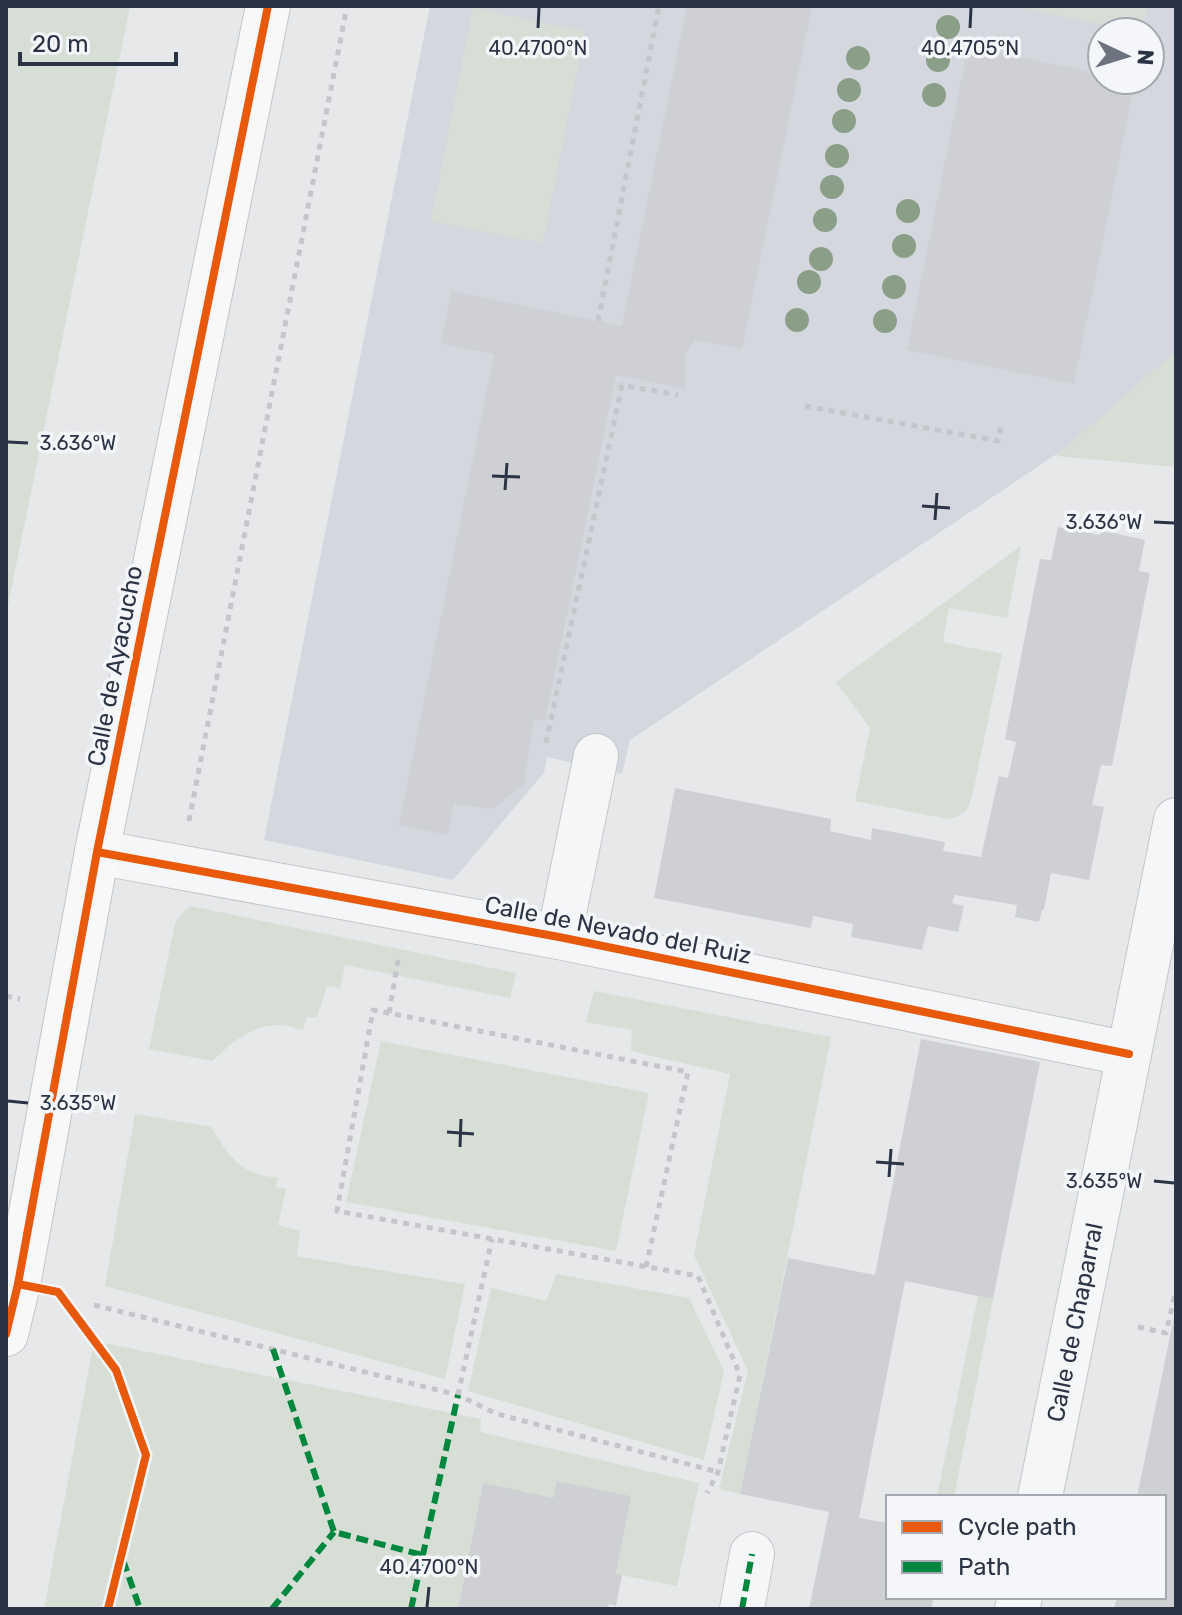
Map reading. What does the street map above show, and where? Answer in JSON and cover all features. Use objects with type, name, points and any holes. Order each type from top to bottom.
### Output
[{"type":"main road","name":"Calle de Ayacucho","points":[[6,1334],[24,1253],[97,852],[268,6]]},
{"type":"street","points":[[559,937],[594,761]]},
{"type":"street","name":"Calle de Chaparral","points":[[1040,1495],[1176,820]]},
{"type":"street","name":"Calle de Nevado del Ruiz","points":[[97,852],[559,937],[1129,1054]]},
{"type":"street","points":[[742,1609],[752,1554]]},
{"type":"path","points":[[186,833],[347,6]]},
{"type":"path","points":[[598,321],[659,6]]},
{"type":"path","points":[[594,761],[546,744],[622,385],[678,395]]},
{"type":"path","points":[[805,406],[998,441],[1001,425]]},
{"type":"path","points":[[389,1013],[401,943]]},
{"type":"path","points":[[6,996],[20,999]]},
{"type":"path","points":[[646,1267],[688,1072],[373,1010],[337,1211],[646,1267],[698,1276],[740,1375],[718,1472],[707,1493]]},
{"type":"path","points":[[458,1395],[492,1239]]},
{"type":"path","points":[[1138,1327],[1166,1333],[1176,1290]]},
{"type":"path","points":[[94,1305],[458,1395],[497,1414],[718,1472]]},
{"type":"shaded area","points":[[6,6],[130,6],[6,615]]},
{"type":"shaded area","points":[[430,6],[1176,6],[1176,374],[630,740],[622,774],[547,757],[544,773],[453,880],[264,840]]},
{"type":"shaded area","points":[[1014,6],[1148,6],[1146,16],[1086,16],[1086,21]]},
{"type":"shaded area","points":[[473,8],[585,31],[543,243],[431,221]]},
{"type":"shaded area","points":[[1176,351],[1176,467],[1056,456]]},
{"type":"shaded area","points":[[1021,546],[1007,618],[949,608],[943,642],[1002,654],[973,792],[966,811],[948,819],[855,801],[870,728],[836,682]]},
{"type":"shaded area","points":[[190,906],[516,973],[510,998],[345,965],[340,988],[327,986],[317,1017],[307,1017],[303,1030],[279,1025],[258,1029],[234,1042],[213,1061],[149,1049],[175,924]]},
{"type":"shaded area","points":[[594,991],[831,1037],[740,1494],[719,1489],[748,1371],[694,1255],[730,1074],[631,1051],[632,1030],[586,1022]]},
{"type":"shaded area","points":[[381,1041],[649,1093],[616,1251],[346,1202]]},
{"type":"shaded area","points":[[135,1114],[211,1127],[224,1147],[244,1168],[278,1178],[276,1187],[286,1189],[278,1225],[300,1231],[297,1256],[465,1284],[445,1379],[105,1286]]},
{"type":"shaded area","points":[[556,1274],[689,1298],[724,1371],[704,1460],[468,1391],[491,1288],[546,1301]]},
{"type":"shaded area","points":[[978,1296],[993,1299],[954,1495],[937,1495]]},
{"type":"shaded area","points":[[94,1341],[481,1419],[480,1432],[699,1483],[677,1586],[616,1574],[631,1496],[558,1481],[553,1498],[483,1484],[458,1609],[44,1609]]},
{"type":"building","points":[[687,6],[812,6],[742,349],[695,340],[685,356],[685,389],[616,375],[545,722],[534,718],[524,785],[492,809],[454,804],[447,835],[399,825],[494,354],[441,344],[451,291],[622,326]]},
{"type":"building","points":[[968,47],[1086,71],[1086,96],[1132,96],[1074,384],[907,350]]},
{"type":"building","points":[[1058,527],[1100,535],[1100,530],[1145,540],[1139,571],[1150,573],[1112,766],[1101,765],[1092,805],[1104,807],[1089,880],[1051,873],[1039,922],[1015,917],[1017,905],[955,895],[952,903],[964,906],[958,932],[928,926],[922,950],[851,937],[853,924],[813,916],[811,928],[654,898],[675,788],[831,819],[830,831],[871,840],[872,828],[945,842],[943,851],[981,857],[999,776],[1008,778],[1016,742],[1005,739],[1040,559],[1051,560]]},
{"type":"building","points":[[921,1039],[1040,1062],[993,1299],[905,1281],[859,1518],[886,1523],[886,1599],[934,1599],[931,1609],[809,1609],[829,1512],[740,1494],[788,1258],[875,1275]]},
{"type":"building","points":[[1176,1312],[1176,1609],[1114,1609],[1116,1599],[1166,1599],[1166,1495],[1137,1495]]},
{"type":"building","points":[[557,1481],[631,1496],[616,1574],[622,1575],[616,1606],[609,1604],[608,1609],[458,1609],[483,1483],[553,1498]]},
{"type":"marked path","points":[[273,1349],[334,1532],[423,1555]]},
{"type":"marked path","points":[[411,1609],[458,1395]]},
{"type":"marked path","points":[[272,1609],[334,1532]]},
{"type":"marked path","points":[[742,1609],[752,1554]]},
{"type":"marked path","points":[[123,1560],[140,1609]]},
{"type":"cycle path","points":[[6,1334],[18,1284],[97,852],[268,6]]},
{"type":"cycle path","points":[[97,852],[559,937],[1129,1054]]},
{"type":"cycle path","points":[[18,1284],[58,1292],[116,1370],[146,1455],[108,1609]]}]
